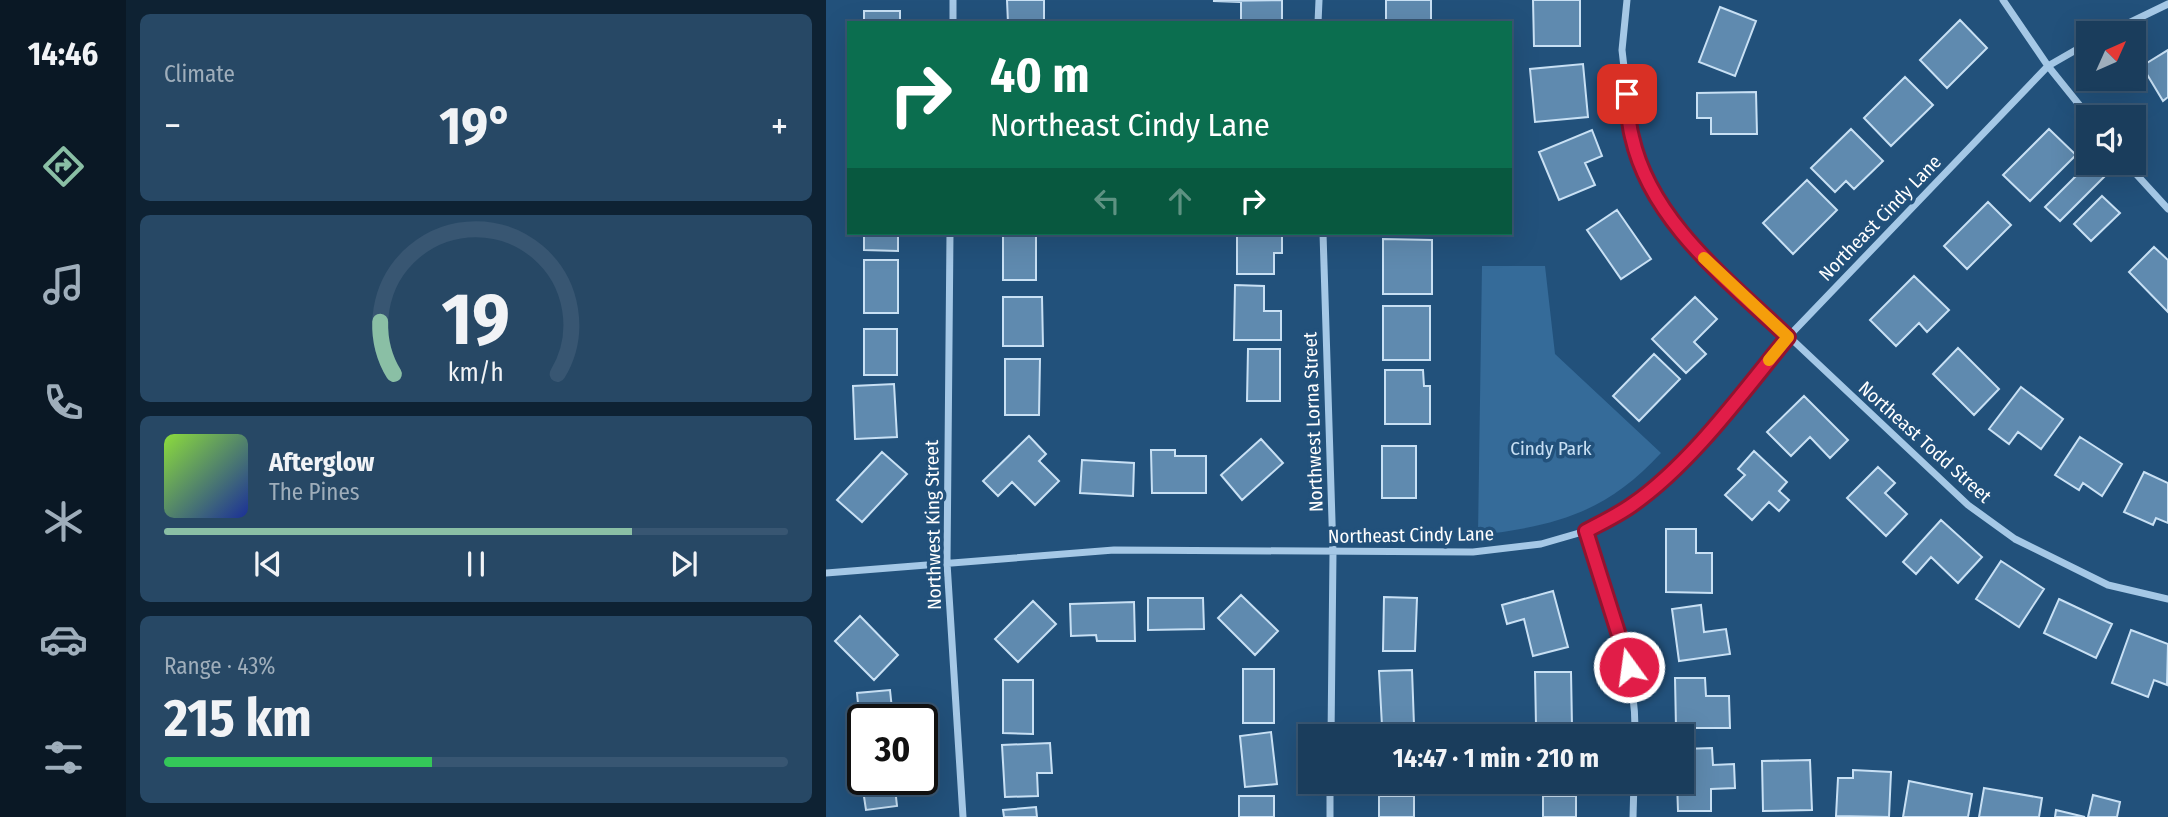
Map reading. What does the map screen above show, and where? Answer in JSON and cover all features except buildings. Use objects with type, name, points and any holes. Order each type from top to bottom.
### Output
[{"type":"street","points":[[953,0],[953,21]]},
{"type":"street","points":[[1318,21],[1319,0]]},
{"type":"street","name":"Northeast Todd Street","points":[[1627,0],[1622,50],[1632,137],[1654,195],[1699,253],[1968,505],[2015,539],[2108,585],[2168,599]]},
{"type":"street","points":[[2003,0],[2048,66],[2079,105]]},
{"type":"street","points":[[2133,21],[2168,4]]},
{"type":"street","name":"Northeast Cindy Lane","points":[[826,573],[1114,550],[1473,552],[1541,544],[1586,531],[1633,505],[1712,431],[1788,337],[2048,66],[2076,50]]},
{"type":"street","points":[[2137,175],[2168,209]]},
{"type":"street","name":"Northwest King Street","points":[[950,235],[947,563],[963,817]]},
{"type":"street","name":"Northwest Lorna Street","points":[[1323,235],[1333,553],[1331,724]]},
{"type":"street","points":[[1586,531],[1625,648],[1636,706],[1635,724]]},
{"type":"street","points":[[1330,794],[1330,817]]},
{"type":"street","points":[[1633,817],[1634,794]]},
{"type":"green space","name":"Cindy Park","points":[[1482,266],[1545,266],[1555,354],[1661,453],[1620,490],[1578,513],[1531,527],[1478,535]]},
{"type":"slow traffic","points":[[1704,258],[1788,337],[1769,360]]},
{"type":"route","points":[[1627,94],[1632,137],[1654,195],[1699,253],[1788,337],[1712,431],[1633,505],[1586,531],[1629,667]]}]
